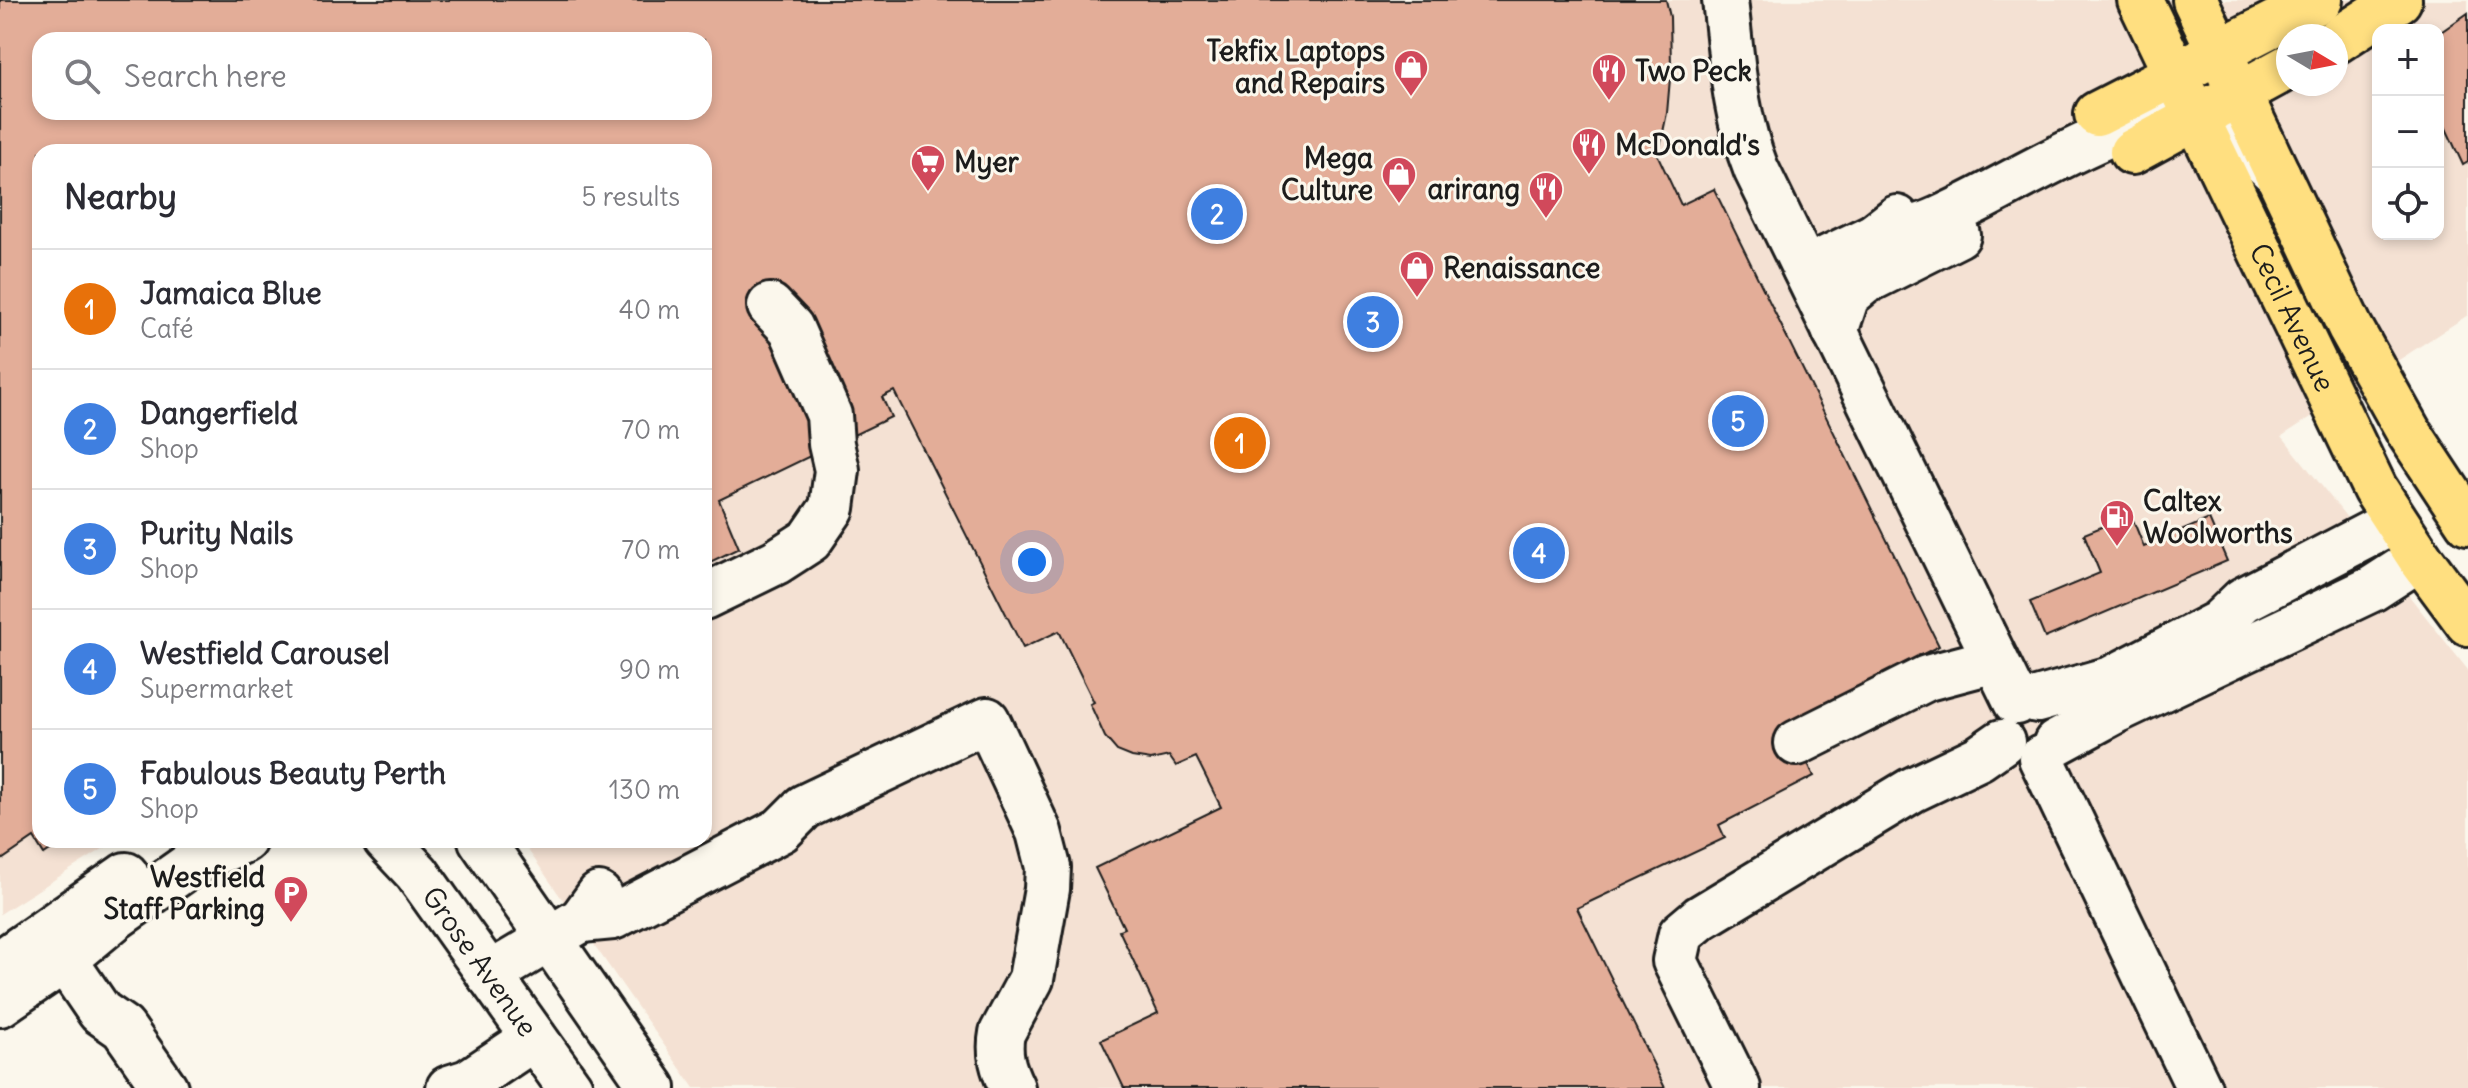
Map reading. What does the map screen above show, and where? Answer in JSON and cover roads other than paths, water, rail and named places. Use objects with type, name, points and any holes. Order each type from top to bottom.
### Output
[{"type":"main road","name":"Cecil Avenue","points":[[2140,0],[2375,489],[2468,623]]},
{"type":"main road","name":"Cecil Avenue","points":[[2195,0],[2350,327],[2408,431],[2468,522]]},
{"type":"main road","points":[[2097,114],[2320,0]]},
{"type":"main road","points":[[2348,33],[2399,0]]},
{"type":"main road","points":[[2132,152],[2276,74]]},
{"type":"main road","points":[[2420,558],[2468,529]]},
{"type":"street","points":[[1725,0],[1736,107],[1756,169],[1995,660],[2027,701]]},
{"type":"street","points":[[1805,269],[1874,236],[1916,203],[2097,114]]},
{"type":"street","points":[[1874,236],[1927,224],[2130,125],[2161,118],[2196,117],[2237,138],[2278,175]]},
{"type":"street","points":[[1835,332],[1847,296],[1864,282],[2132,152]]},
{"type":"street","points":[[712,593],[776,562],[810,540],[832,508],[837,470],[831,444]]},
{"type":"street","points":[[2199,1088],[2033,748],[1999,727],[2002,717],[2027,701],[2111,679],[2219,623],[2243,600],[2395,521]]},
{"type":"street","points":[[2219,623],[2254,620],[2361,568],[2420,558]]},
{"type":"street","points":[[1738,1088],[1675,961],[1681,934],[1700,918],[1912,790],[1979,758],[2033,748],[2117,710],[2372,589],[2420,558]]},
{"type":"street","points":[[1797,743],[1927,678],[1995,660]]},
{"type":"street","points":[[712,838],[773,807],[804,807],[987,720],[1039,832],[1048,867],[1031,979],[1000,1042],[1002,1068],[1012,1088]]},
{"type":"street","points":[[0,1004],[54,946],[167,848]]},
{"type":"street","points":[[0,963],[54,946],[116,917],[194,862],[226,848]]},
{"type":"street","name":"Grose Avenue","points":[[394,848],[417,873],[570,1088]]},
{"type":"street","points":[[488,848],[564,929],[653,1088]]},
{"type":"street","points":[[489,975],[564,929],[600,894],[691,848]]},
{"type":"street","points":[[54,946],[100,1012],[123,1028],[165,1088]]},
{"type":"street","points":[[100,1012],[106,1041],[137,1088]]},
{"type":"street","points":[[460,1086],[534,1038]]},
{"type":"place","name":"Tekfix Laptops and Repairs","points":[[1411,98]]},
{"type":"place","name":"Two Peck","points":[[1609,102]]},
{"type":"place","name":"McDonald's","points":[[1589,176]]},
{"type":"place","name":"Myer","points":[[928,193]]},
{"type":"place","name":"Mega Culture","points":[[1399,205]]},
{"type":"place","name":"Dangerfield","points":[[1217,214]]},
{"type":"place","name":"arirang","points":[[1546,220]]},
{"type":"place","name":"Renaissance","points":[[1417,299]]},
{"type":"place","name":"Purity Nails","points":[[1373,322]]},
{"type":"place","name":"Fabulous Beauty Perth","points":[[1738,421]]},
{"type":"place","name":"Jamaica Blue","points":[[1240,443]]},
{"type":"place","name":"Caltex Woolworths","points":[[2117,548]]},
{"type":"place","name":"Westfield Carousel","points":[[1539,553]]},
{"type":"place","name":"Westfield Staff Parking","points":[[291,924]]}]
